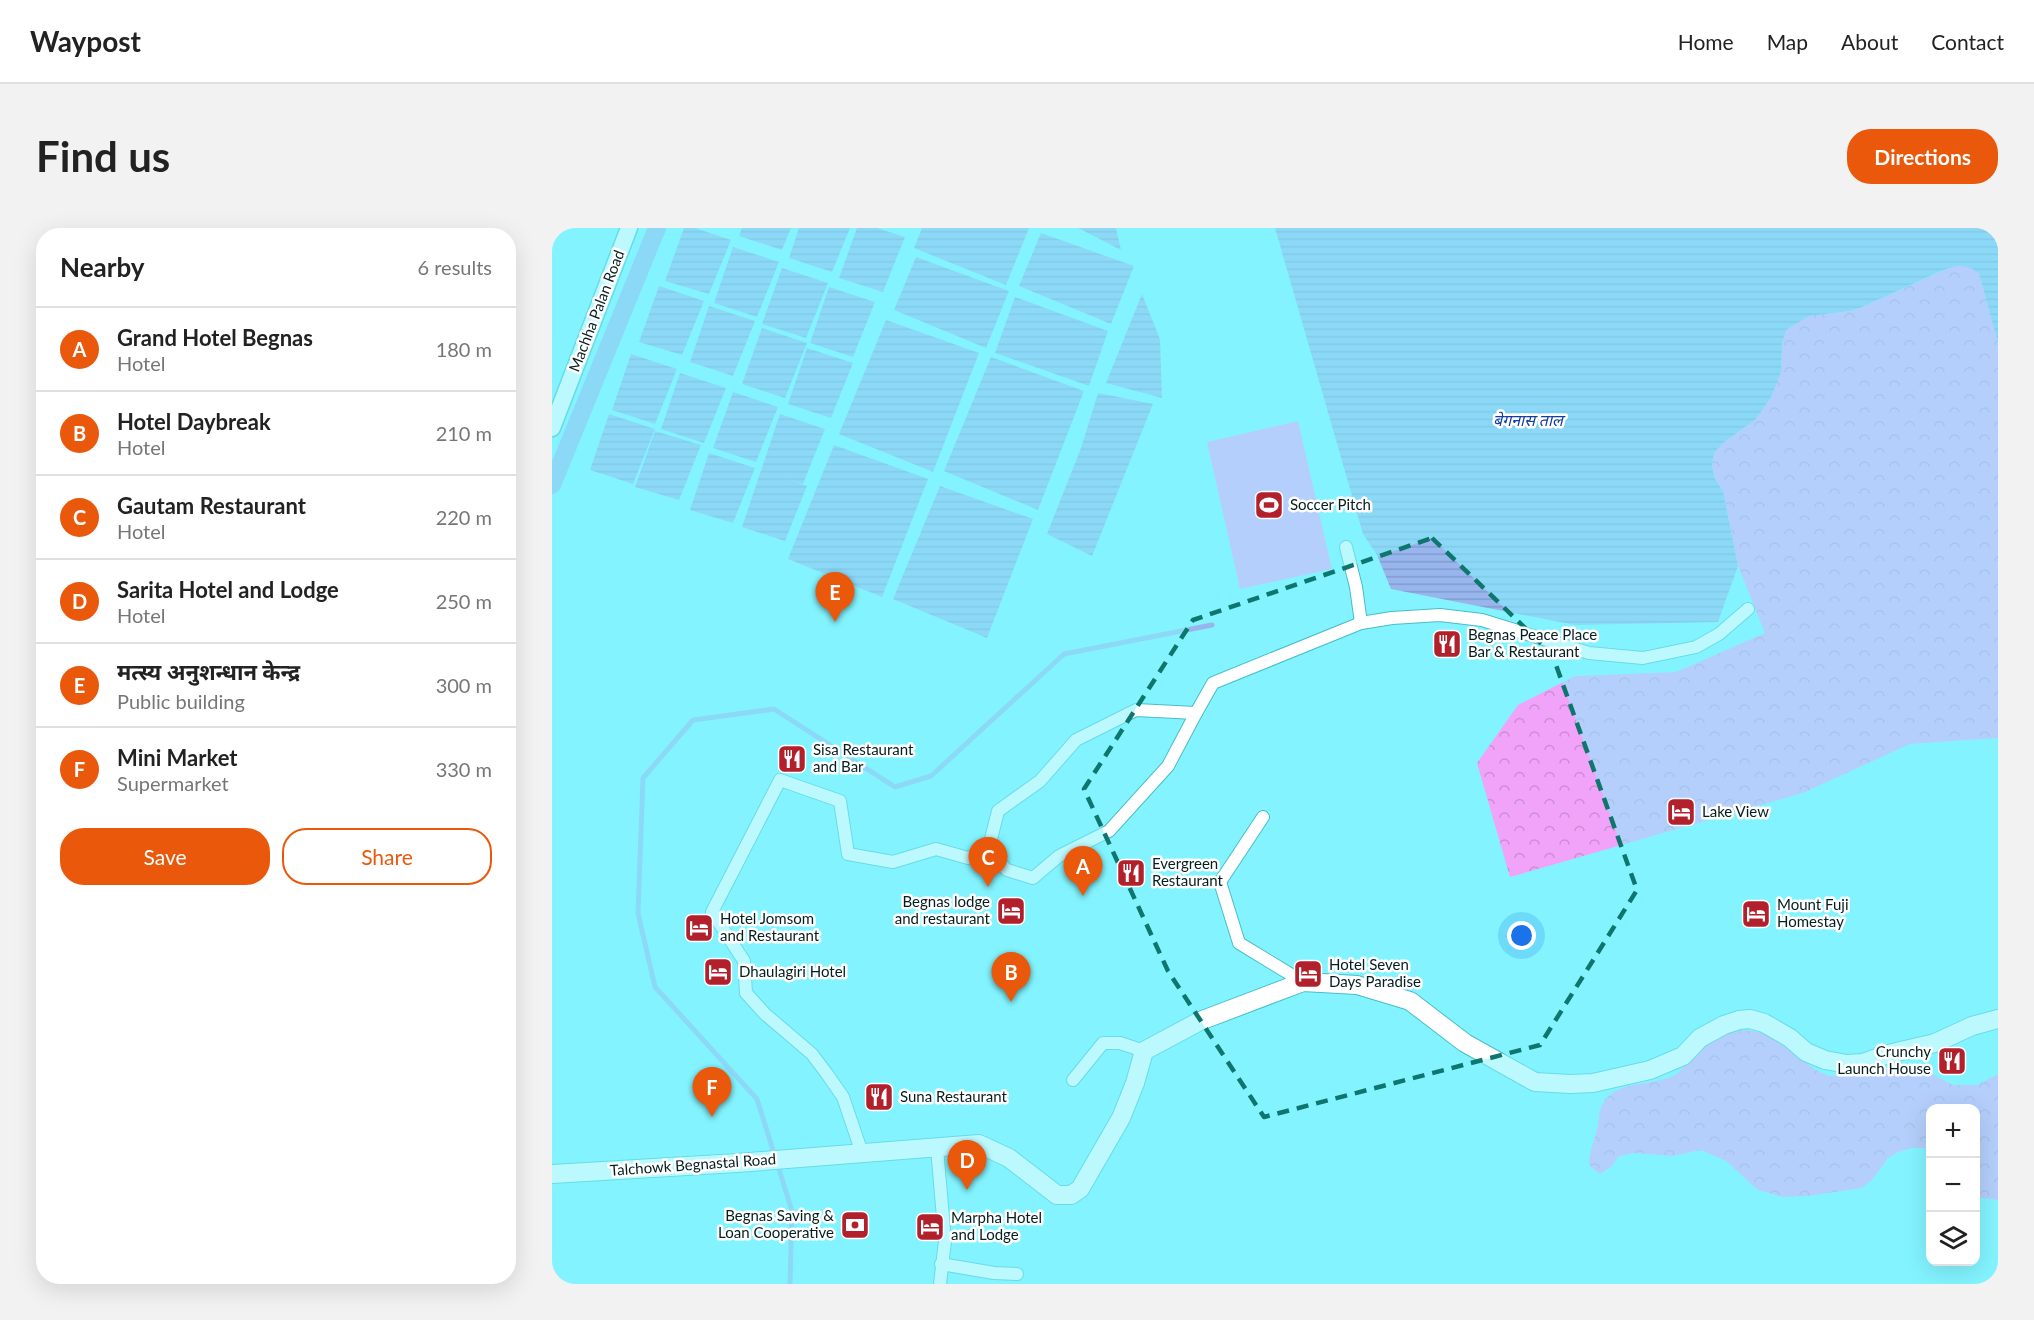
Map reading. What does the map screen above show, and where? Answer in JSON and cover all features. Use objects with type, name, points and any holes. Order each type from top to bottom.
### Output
[{"type":"main road","points":[[1144,1051],[1200,1021],[1303,982],[1357,985],[1410,1001],[1465,1043],[1535,1082],[1570,1084],[1593,1083],[1650,1070],[1683,1056],[1700,1038],[1739,1020],[1750,1019],[1764,1023],[1790,1038],[1806,1052],[1825,1060],[1847,1064],[1863,1063],[1887,1054],[1935,1043],[1972,1026],[1998,1019]]},
{"type":"main road","name":"Talchowk Begnastal Road","points":[[552,1174],[736,1163],[979,1144],[1010,1158],[1057,1195],[1071,1195],[1080,1190],[1121,1118],[1135,1083],[1144,1051]]},
{"type":"street","name":"Machha Palan Road","points":[[552,428],[629,228]]},
{"type":"street","points":[[1346,547],[1356,587],[1361,623]]},
{"type":"street","points":[[988,851],[1007,870],[1033,878],[1059,856],[1109,831],[1168,766],[1213,683],[1361,623],[1392,618],[1440,615],[1482,620],[1589,653],[1643,658],[1695,647],[1719,634],[1748,609]]},
{"type":"street","points":[[988,851],[998,811],[1040,781],[1076,740],[1136,710],[1196,713]]},
{"type":"street","points":[[862,1153],[843,1097],[827,1074],[812,1054],[765,1014],[746,993],[744,962],[712,912],[780,780],[840,801],[848,854],[893,862],[936,849],[968,858],[988,851]]},
{"type":"street","points":[[1263,818],[1220,882],[1239,943],[1303,982]]},
{"type":"street","points":[[1072,1080],[1103,1043],[1120,1043],[1144,1051]]},
{"type":"street","points":[[937,1148],[945,1241],[940,1284]]},
{"type":"street","points":[[941,1264],[994,1273],[1017,1274]]},
{"type":"highlighted area","points":[[1432,538],[1552,654],[1637,890],[1540,1045],[1264,1117],[1168,971],[1084,789],[1193,620]]},
{"type":"green space","points":[[1967,265],[1979,273],[1998,343],[1998,738],[1910,744],[1803,793],[1510,877],[1477,763],[1518,705],[1575,676],[1676,672],[1765,633],[1738,566],[1723,491],[1715,479],[1712,467],[1714,453],[1723,443],[1756,419],[1781,372],[1785,330],[1809,316],[1850,311],[1953,266]]},
{"type":"green space","name":"Soccer Pitch","points":[[1298,421],[1332,569],[1240,589],[1207,442]]},
{"type":"green space","points":[[1745,1030],[1772,1037],[1816,1070],[1829,1076],[1912,1067],[1927,1071],[1953,1085],[1977,1085],[1998,1074],[1998,1200],[1980,1198],[1980,1104],[1926,1104],[1926,1148],[1900,1151],[1888,1158],[1872,1180],[1862,1188],[1809,1196],[1783,1197],[1758,1190],[1726,1161],[1701,1150],[1673,1156],[1633,1153],[1619,1156],[1611,1167],[1600,1174],[1589,1165],[1601,1108],[1609,1095],[1617,1090],[1678,1073],[1692,1052],[1699,1046],[1725,1034]]},
{"type":"water","points":[[684,228],[695,228],[731,240],[709,294],[665,281]]},
{"type":"water","points":[[742,228],[791,228],[782,250],[739,236]]},
{"type":"water","points":[[799,228],[850,228],[832,272],[789,258]]},
{"type":"water","points":[[857,228],[877,228],[905,237],[883,292],[839,278]]},
{"type":"water","points":[[922,228],[1029,228],[1006,285],[914,248]]},
{"type":"water","points":[[1078,228],[1116,228],[1121,250]]},
{"type":"water","name":"बेगनास ताल","points":[[1275,228],[1998,228],[1998,343],[1979,273],[1960,266],[1941,271],[1850,311],[1809,316],[1786,330],[1782,343],[1781,372],[1771,397],[1756,419],[1723,443],[1714,453],[1712,467],[1715,479],[1723,491],[1738,566],[1718,622],[1575,625],[1391,589],[1377,555],[1363,534]]},
{"type":"water","points":[[1041,233],[1134,266],[1111,324],[1019,286]]},
{"type":"water","points":[[733,247],[779,262],[757,317],[714,303]]},
{"type":"water","points":[[916,257],[1009,291],[986,348],[894,310]]},
{"type":"water","points":[[782,268],[828,283],[806,338],[762,324]]},
{"type":"water","points":[[659,286],[704,301],[682,355],[639,342]]},
{"type":"water","points":[[829,287],[875,302],[853,357],[810,343]]},
{"type":"water","points":[[1142,294],[1160,339],[1162,398],[1106,383]]},
{"type":"water","points":[[1015,297],[1108,331],[1089,386],[995,353]]},
{"type":"water","points":[[709,306],[755,321],[733,376],[690,362]]},
{"type":"water","points":[[886,320],[979,353],[933,472],[839,434]]},
{"type":"water","points":[[762,328],[807,343],[785,398],[742,384]]},
{"type":"water","points":[[807,348],[853,363],[831,418],[788,404]]},
{"type":"water","points":[[631,354],[677,369],[655,424],[612,410]]},
{"type":"water","points":[[991,357],[1084,391],[1038,510],[944,471]]},
{"type":"water","points":[[680,373],[726,388],[704,443],[661,429]]},
{"type":"water","points":[[733,392],[778,407],[756,462],[713,448]]},
{"type":"water","points":[[1098,393],[1153,404],[1092,556],[1047,534],[1081,448]]},
{"type":"water","points":[[609,414],[655,429],[633,484],[590,470]]},
{"type":"water","points":[[780,414],[825,429],[803,484],[782,477],[807,486],[785,541],[742,527]]},
{"type":"water","points":[[655,431],[701,445],[679,500],[635,487]]},
{"type":"water","points":[[834,445],[928,479],[882,597],[788,559]]},
{"type":"water","points":[[709,453],[755,468],[733,523],[690,510]]},
{"type":"water","points":[[940,486],[1033,519],[987,638],[893,599]]},
{"type":"waterway","points":[[552,485],[657,228]]},
{"type":"waterway","points":[[790,1284],[792,1211],[757,1099],[655,987],[638,913],[643,778],[693,720],[774,709],[895,787],[931,776],[1064,654],[1212,625]]},
{"type":"place","name":"Soccer Pitch","points":[[1269,505]]},
{"type":"place","name":"मत्स्य अनुशन्धान केन्द्र","points":[[835,622]]},
{"type":"place","name":"Begnas Peace Place Bar & Restaurant","points":[[1447,644]]},
{"type":"place","name":"Sisa Restaurant and Bar","points":[[792,759]]},
{"type":"place","name":"Lake View","points":[[1681,812]]},
{"type":"place","name":"Evergreen Restaurant","points":[[1131,873]]},
{"type":"place","name":"Gautam Restaurant","points":[[988,887]]},
{"type":"place","name":"Grand Hotel Begnas","points":[[1083,896]]},
{"type":"place","name":"Begnas lodge and restaurant","points":[[1011,911]]},
{"type":"place","name":"Mount Fuji Homestay","points":[[1756,914]]},
{"type":"place","name":"Hotel Jomsom and Restaurant","points":[[699,928]]},
{"type":"place","name":"Dhaulagiri Hotel","points":[[718,972]]},
{"type":"place","name":"Hotel Seven Days Paradise","points":[[1308,974]]},
{"type":"place","name":"Hotel Daybreak","points":[[1011,1002]]},
{"type":"place","name":"Crunchy Launch House","points":[[1952,1061]]},
{"type":"place","name":"Suna Restaurant","points":[[879,1097]]},
{"type":"place","name":"Mini Market","points":[[712,1117]]},
{"type":"place","name":"Sarita Hotel and Lodge","points":[[967,1190]]},
{"type":"place","name":"Begnas Saving & Loan Cooperative","points":[[855,1225]]},
{"type":"place","name":"Marpha Hotel and Lodge","points":[[930,1227]]}]
